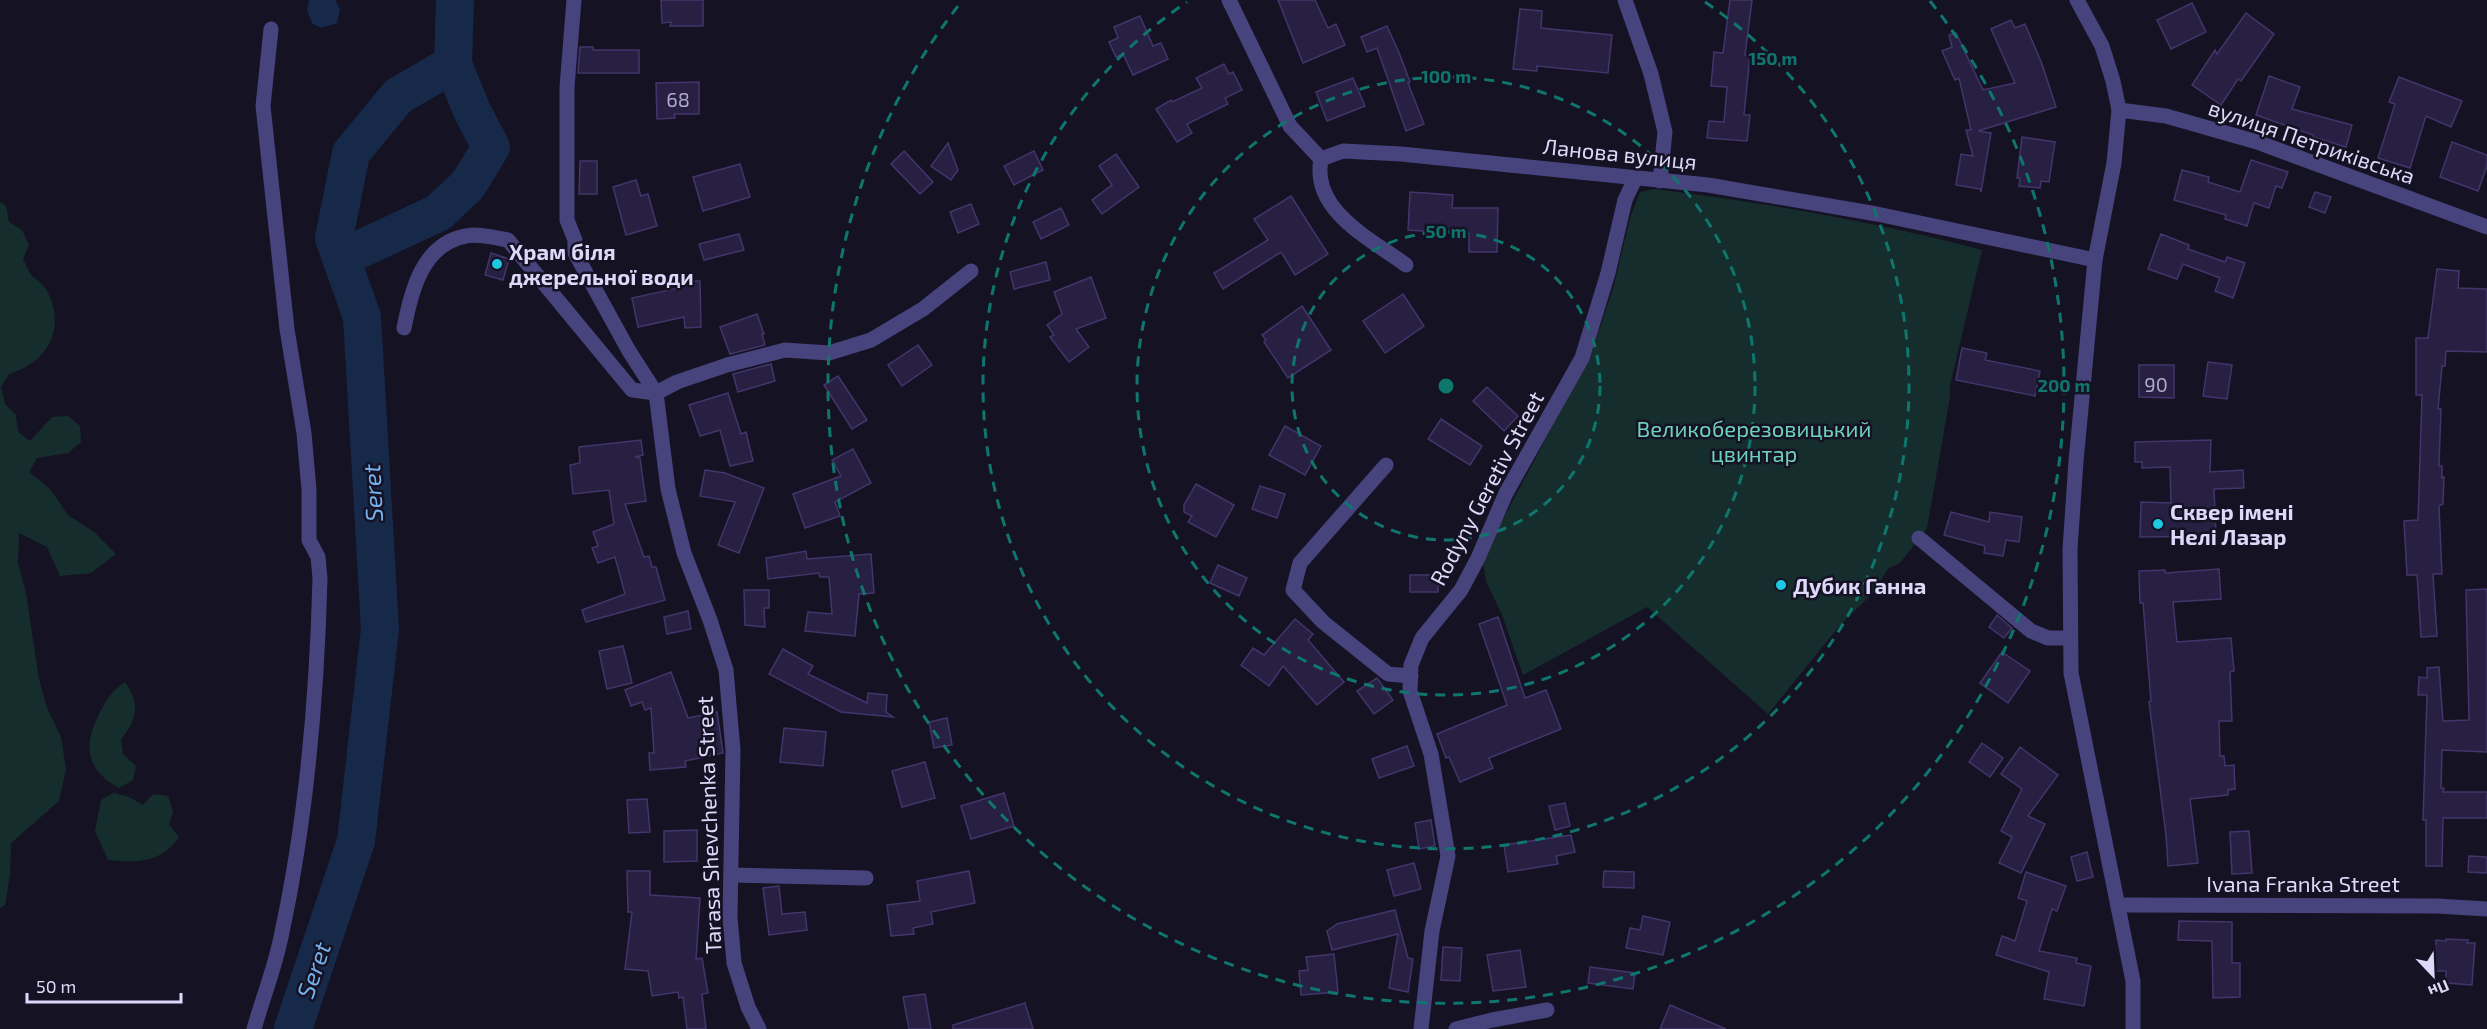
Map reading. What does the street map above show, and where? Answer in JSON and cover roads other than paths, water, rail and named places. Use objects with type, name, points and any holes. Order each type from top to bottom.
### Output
[{"type":"street","name":"Tarasa Shevchenka Street","points":[[574,0],[567,87],[567,220],[575,240],[575,253],[629,351],[656,393],[668,489],[679,532],[726,670],[733,750],[730,917],[735,963],[748,1007],[759,1029]]},
{"type":"street","points":[[1229,0],[1290,126],[1321,159],[1318,172],[1329,204],[1343,219],[1406,265]]},
{"type":"street","points":[[1624,0],[1651,74],[1665,132],[1660,181]]},
{"type":"street","points":[[2077,0],[2102,46],[2119,110],[2114,163],[2095,260],[2072,527],[2069,638],[2071,673],[2079,723],[2119,905],[2133,981],[2133,1029]]},
{"type":"street","points":[[254,1029],[282,935],[299,845],[309,753],[320,578],[318,557],[309,540],[309,490],[304,433],[287,329],[263,106],[272,29]]},
{"type":"street","name":"вулиця Петриківська","points":[[2119,110],[2166,116],[2257,142],[2487,227]]},
{"type":"street","name":"Ланова вулиця","points":[[1321,159],[1343,152],[1401,154],[1708,185],[1866,212],[2095,260]]},
{"type":"street","name":"Rodyny Geretiv Street","points":[[1421,1029],[1432,931],[1448,856],[1431,754],[1410,691],[1412,665],[1422,638],[1461,590],[1478,558],[1506,493],[1582,358],[1608,273],[1625,200],[1635,179]]},
{"type":"street","points":[[404,328],[414,284],[425,264],[441,246],[465,236],[508,240],[632,390],[656,393],[677,382],[727,365],[785,350],[829,353],[871,340],[923,309],[971,271]]},
{"type":"street","points":[[1386,465],[1300,563],[1293,590],[1323,622],[1388,675],[1411,676]]},
{"type":"street","points":[[1919,538],[2031,631],[2048,638],[2069,638]]},
{"type":"street","points":[[731,875],[867,878]]},
{"type":"street","name":"Ivana Franka Street","points":[[2119,905],[2437,906],[2487,909]]},
{"type":"street","points":[[1456,1029],[1547,1010]]},
{"type":"water","points":[[309,0],[335,0],[340,9],[337,23],[321,28],[312,23],[307,10]]},
{"type":"waterway","name":"Seret","points":[[293,1029],[356,841],[380,629],[362,317],[334,238],[351,153],[398,96],[453,64],[455,0]]},
{"type":"waterway","points":[[341,258],[438,213],[468,185],[491,147],[472,111],[453,64]]},
{"type":"place","name":"Храм біля джерельної води","points":[[497,264]]},
{"type":"place","name":"Сквер імені Нелі Лазар","points":[[2158,524]]},
{"type":"place","name":"Дубик Ганна","points":[[1781,585]]},
{"type":"park label","name":"Великоберезовицький цвинтар","points":[[1754,440]]}]
